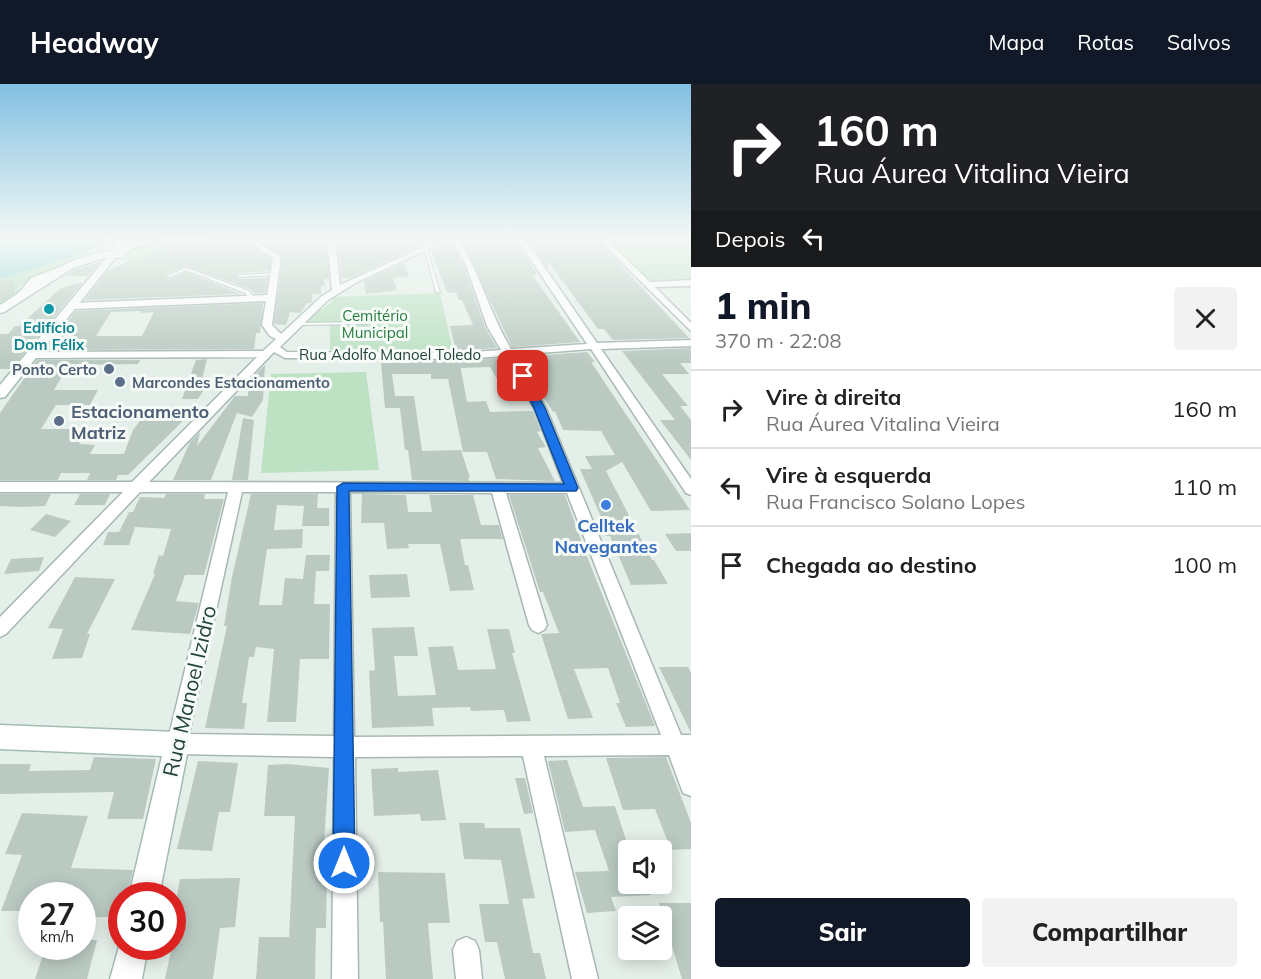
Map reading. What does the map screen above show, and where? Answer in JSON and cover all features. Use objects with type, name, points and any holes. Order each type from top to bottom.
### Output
[{"type":"main road","points":[[0,310],[46,281]]},
{"type":"main road","points":[[0,394],[93,281]]},
{"type":"main road","points":[[0,738],[177,744]]},
{"type":"main road","name":"Rua Manoel Izidro","points":[[147,882],[177,744]]},
{"type":"main road","points":[[126,979],[130,960]]},
{"type":"street","points":[[273,281],[267,324],[273,334],[273,346]]},
{"type":"street","points":[[335,281],[336,290]]},
{"type":"street","points":[[0,629],[273,346],[336,290],[356,281]]},
{"type":"street","points":[[476,281],[492,326],[540,408],[682,745],[691,785]]},
{"type":"street","points":[[549,281],[691,490]]},
{"type":"street","points":[[644,281],[691,328]]},
{"type":"street","points":[[648,285],[691,283]]},
{"type":"street","points":[[73,306],[270,298]]},
{"type":"street","name":"Rua Adolfo Manoel Toledo","points":[[33,355],[171,352],[273,346],[285,355],[433,356],[594,346],[691,343]]},
{"type":"street","points":[[0,487],[572,488]]},
{"type":"street","name":"Rua Manoel Izidro","points":[[177,744],[236,487]]},
{"type":"street","points":[[343,487],[345,979]]},
{"type":"street","points":[[498,488],[538,625]]},
{"type":"street","points":[[177,744],[344,747],[682,745]]},
{"type":"street","points":[[531,747],[585,979]]},
{"type":"street","points":[[466,950],[469,979]]},
{"type":"lane","points":[[217,281],[247,292],[253,299]]},
{"type":"lane","points":[[435,281],[438,292]]},
{"type":"lane","points":[[296,324],[365,323]]},
{"type":"green space","points":[[0,281],[28,281],[20,286],[14,299],[0,308]]},
{"type":"green space","name":"Cemitério Municipal","points":[[440,293],[453,351],[337,352],[330,350],[330,322],[303,322],[331,303],[333,297]]},
{"type":"green space","points":[[366,372],[379,470],[261,473],[271,374]]},
{"type":"building","points":[[13,281],[15,293],[0,302],[0,282]]},
{"type":"building","points":[[100,281],[208,281],[241,294],[85,300]]},
{"type":"building","points":[[227,281],[267,281],[265,293],[254,293],[250,289]]},
{"type":"building","points":[[280,281],[324,281],[325,286],[321,286],[321,294],[313,294],[311,303],[307,303],[300,313],[290,312],[286,325],[274,324]]},
{"type":"building","points":[[364,281],[394,281],[397,290],[366,294]]},
{"type":"building","points":[[443,281],[469,281],[485,327],[497,348],[456,351],[450,326],[473,325],[462,300],[459,300],[456,293],[447,292]]},
{"type":"building","points":[[481,281],[536,281],[580,342],[512,347]]},
{"type":"building","points":[[562,281],[635,281],[689,338],[613,340],[604,329],[598,329]]},
{"type":"building","points":[[83,282],[11,369],[0,369],[0,334],[8,334],[15,326],[19,326],[61,288]]},
{"type":"building","points":[[263,303],[260,333],[256,333],[254,349],[45,350],[76,311]],"holes":[[[141,311],[141,313],[154,312],[142,336],[96,336],[111,312]]]},
{"type":"building","points":[[691,348],[691,363],[680,363],[689,374],[662,374],[688,406],[680,406],[691,420],[691,460],[660,420],[675,420],[622,351]]},
{"type":"building","points":[[587,352],[595,362],[591,362],[690,510],[651,511],[622,462],[606,471],[652,560],[668,584],[631,585],[610,536],[606,536],[597,518],[601,517],[580,469],[592,469],[585,456],[615,455],[601,431],[563,430],[555,411],[553,412],[518,357]]},
{"type":"building","points":[[503,358],[519,386],[502,387],[490,367],[461,368],[460,364],[467,402],[486,401],[490,412],[533,411],[541,431],[537,432],[546,447],[538,448],[555,481],[496,479],[487,452],[463,452],[448,379],[431,379],[431,374],[392,374],[395,396],[414,396],[422,451],[461,450],[470,478],[468,478],[469,481],[412,480],[408,450],[405,450],[400,408],[385,408],[381,363]]},
{"type":"building","points":[[207,359],[202,379],[211,379],[198,399],[182,399],[196,360]]},
{"type":"building","points":[[37,360],[140,360],[138,364],[69,365],[54,390],[98,390],[90,405],[56,405],[41,429],[87,429],[79,444],[95,445],[90,454],[124,454],[133,430],[143,417],[183,421],[128,475],[118,475],[116,480],[87,480],[90,473],[61,473],[58,480],[0,480],[0,413]]},
{"type":"building","points":[[265,365],[263,400],[252,417],[237,413],[211,480],[173,480],[190,442],[200,432],[197,446],[235,396],[248,396],[249,381]]},
{"type":"building","points":[[243,418],[254,420],[248,480],[232,480]]},
{"type":"building","points":[[0,494],[51,494],[45,506],[21,507],[0,506]]},
{"type":"building","points":[[80,494],[110,494],[105,505],[74,505]]},
{"type":"building","points":[[166,494],[205,494],[204,499],[224,499],[204,575],[185,575],[176,601],[199,603],[190,634],[131,630],[155,574],[153,574],[159,555],[163,556],[171,529],[135,527],[129,545],[103,545],[108,532],[119,532],[140,497],[164,498]]},
{"type":"building","points":[[251,494],[318,494],[317,508],[329,508],[329,526],[302,526],[304,506],[277,505],[274,530],[303,529],[302,548],[267,549],[259,605],[282,605],[285,578],[303,579],[306,555],[330,555],[329,571],[316,571],[314,604],[330,604],[329,659],[300,659],[296,722],[267,722],[274,649],[256,647],[254,657],[249,657],[242,703],[247,703],[244,729],[205,728],[227,626],[224,626],[232,577]]},
{"type":"building","points":[[362,494],[406,495],[408,512],[432,512],[429,495],[473,495],[481,525],[499,525],[503,539],[460,539],[465,565],[468,565],[474,590],[450,591],[440,544],[408,544],[409,548],[387,549],[384,523],[361,523]]},
{"type":"building","points":[[509,495],[565,495],[586,554],[655,726],[626,727],[616,703],[620,703],[608,668],[574,669],[593,718],[568,719],[541,634],[559,633],[543,592],[540,592]]},
{"type":"building","points":[[46,514],[71,521],[55,537],[30,530]]},
{"type":"building","points":[[691,533],[691,551],[676,551],[665,534]]},
{"type":"building","points":[[44,557],[39,571],[4,574],[11,559]]},
{"type":"building","points":[[407,574],[410,597],[371,598],[369,575]]},
{"type":"building","points":[[75,577],[115,579],[87,634],[90,634],[82,658],[52,659],[63,629],[48,628]]},
{"type":"building","points":[[414,627],[418,656],[394,656],[398,696],[436,695],[428,647],[453,646],[458,670],[496,669],[487,629],[509,629],[515,653],[512,653],[531,721],[507,722],[504,710],[471,711],[470,707],[432,708],[434,726],[372,728],[369,671],[375,670],[372,628]]},
{"type":"building","points":[[659,667],[688,667],[691,673],[691,733]]},
{"type":"building","points":[[94,757],[156,759],[143,819],[107,819],[114,792],[0,794],[0,764],[31,764],[29,771],[90,770]]},
{"type":"building","points":[[666,757],[691,823],[691,849],[672,850],[672,840],[667,840],[655,809],[623,810],[606,758]]},
{"type":"building","points":[[567,760],[583,807],[615,806],[626,840],[618,840],[618,894],[651,895],[611,897],[616,911],[587,913],[575,872],[609,871],[595,830],[565,832],[548,761]]},
{"type":"building","points":[[198,761],[238,763],[230,812],[219,812],[212,851],[177,849]]},
{"type":"building","points":[[288,764],[329,768],[322,872],[327,872],[326,928],[316,928],[315,979],[256,979],[259,937],[289,937],[295,816],[264,816],[268,765]]},
{"type":"building","points":[[398,768],[398,772],[438,770],[446,820],[421,821],[420,814],[374,816],[371,769]]},
{"type":"building","points":[[515,778],[525,778],[533,813],[524,814]]},
{"type":"building","points":[[22,813],[88,816],[71,868],[133,870],[130,882],[108,882],[108,917],[96,917],[96,882],[18,882],[18,911],[1,911],[22,855],[5,854]]},
{"type":"building","points":[[459,823],[484,823],[485,828],[520,828],[535,898],[522,899],[533,953],[540,953],[546,979],[505,979],[497,942],[485,942],[479,904],[509,904],[501,860],[464,859]]},
{"type":"building","points":[[378,872],[445,873],[450,923],[428,923],[433,979],[386,979]]},
{"type":"building","points":[[240,878],[235,927],[220,928],[213,979],[165,979],[169,960],[186,960],[186,882],[179,882],[180,879]]},
{"type":"building","points":[[659,903],[691,903],[691,979],[682,979],[672,946],[672,906],[660,906]]},
{"type":"building","points":[[41,960],[92,960],[87,979],[35,979]]},
{"type":"place","name":"Edifício Dom Félix","points":[[49,309]]},
{"type":"place","name":"Ponto Certo","points":[[109,369]]},
{"type":"place","name":"Marcondes Estacionamento","points":[[120,382]]},
{"type":"place","name":"Estacionamento Matriz","points":[[59,421]]},
{"type":"place","name":"Celltek Navegantes","points":[[606,505]]},
{"type":"route","points":[[344,863],[343,487],[572,488],[540,408],[523,376]]}]
